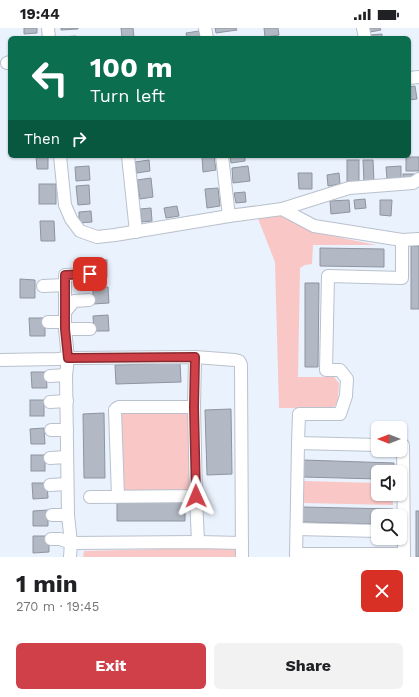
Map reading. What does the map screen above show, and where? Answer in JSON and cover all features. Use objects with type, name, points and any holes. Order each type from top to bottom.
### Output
[{"type":"street","points":[[60,158],[65,205],[71,219],[80,231],[97,237],[282,209],[349,188],[413,183],[419,179]]},
{"type":"street","points":[[128,158],[136,232]]},
{"type":"street","points":[[222,158],[229,216]]},
{"type":"street","points":[[282,209],[314,226],[402,240],[419,239]]},
{"type":"street","points":[[402,240],[402,278],[328,276],[326,370],[340,370],[347,379],[346,396],[340,414],[299,414],[296,556],[404,556],[403,545]]},
{"type":"street","points":[[43,286],[90,274]]},
{"type":"street","points":[[65,280],[65,321],[68,358],[66,375],[67,484],[71,543],[70,557]]},
{"type":"street","points":[[65,321],[74,300],[89,300]]},
{"type":"street","points":[[48,322],[65,321],[90,329]]},
{"type":"street","points":[[195,357],[194,407],[198,542]]},
{"type":"street","points":[[0,360],[195,357],[235,360],[239,362],[241,365],[242,557]]},
{"type":"street","points":[[50,376],[66,375]]},
{"type":"street","points":[[50,402],[66,401]]},
{"type":"street","points":[[118,496],[116,408],[194,407]]},
{"type":"street","points":[[51,430],[67,430]]},
{"type":"street","points":[[298,443],[371,445]]},
{"type":"street","points":[[50,458],[67,457]]},
{"type":"street","points":[[402,509],[403,457]]},
{"type":"street","points":[[50,485],[67,484]]},
{"type":"street","points":[[90,497],[196,496]]},
{"type":"street","points":[[52,516],[68,515]]},
{"type":"street","points":[[297,530],[371,531]]},
{"type":"street","points":[[51,539],[71,543],[242,543]]},
{"type":"shaded area","points":[[257,216],[285,216],[314,232],[376,245],[313,245],[312,264],[305,265],[300,268],[298,377],[334,377],[339,383],[338,399],[335,406],[331,408],[279,408],[275,262]]},
{"type":"shaded area","points":[[191,410],[193,490],[121,492],[121,411]]},
{"type":"shaded area","points":[[304,481],[371,483],[371,501],[393,501],[393,505],[303,503]]},
{"type":"shaded area","points":[[238,547],[237,557],[83,557],[84,551]]},
{"type":"building","points":[[24,28],[37,28],[37,33],[24,34]]},
{"type":"building","points":[[61,28],[78,28],[78,29],[61,30]]},
{"type":"building","points":[[121,28],[133,28],[134,36],[122,36]]},
{"type":"building","points":[[215,28],[236,28],[237,30],[216,33]]},
{"type":"building","points":[[264,28],[278,28],[279,35],[265,36]]},
{"type":"building","points":[[369,28],[380,28],[381,30],[370,32]]},
{"type":"building","points":[[199,31],[200,36],[187,36],[186,33]]},
{"type":"building","points":[[382,34],[382,36],[370,36]]},
{"type":"building","points":[[415,86],[417,99],[411,100],[411,87]]},
{"type":"building","points":[[419,157],[419,171],[406,171],[406,158]]},
{"type":"building","points":[[36,158],[48,158],[48,169],[37,169]]},
{"type":"building","points":[[202,158],[214,158],[216,170],[203,172]]},
{"type":"building","points":[[230,158],[245,158],[245,161],[231,163]]},
{"type":"building","points":[[149,160],[150,171],[137,173],[135,162]]},
{"type":"building","points":[[347,160],[359,160],[359,182],[347,182]]},
{"type":"building","points":[[363,160],[373,160],[374,182],[364,182]]},
{"type":"building","points":[[89,166],[90,180],[76,181],[75,167]]},
{"type":"building","points":[[248,166],[250,181],[233,183],[232,168]]},
{"type":"building","points":[[401,166],[401,179],[387,179],[386,167]]},
{"type":"building","points":[[298,173],[312,173],[312,189],[299,189]]},
{"type":"building","points":[[339,173],[340,184],[328,186],[327,175]]},
{"type":"building","points":[[403,174],[414,174],[414,181],[403,181]]},
{"type":"building","points":[[151,178],[153,197],[140,199],[137,180]]},
{"type":"building","points":[[39,184],[56,184],[56,204],[39,204]]},
{"type":"building","points":[[89,185],[90,204],[78,205],[76,186]]},
{"type":"building","points":[[218,188],[220,206],[207,208],[205,189]]},
{"type":"building","points":[[245,192],[246,202],[236,203],[234,193]]},
{"type":"building","points":[[365,199],[366,208],[355,209],[354,200]]},
{"type":"building","points":[[349,200],[350,212],[331,214],[330,201]]},
{"type":"building","points":[[380,200],[392,200],[391,216],[380,215]]},
{"type":"building","points":[[177,206],[179,216],[166,218],[164,208]]},
{"type":"building","points":[[151,208],[152,221],[142,222],[140,209]]},
{"type":"building","points":[[91,211],[92,222],[79,223],[79,212]]},
{"type":"building","points":[[40,221],[54,221],[55,241],[41,241]]},
{"type":"building","points":[[411,246],[419,246],[419,309],[411,309]]},
{"type":"building","points":[[320,248],[384,249],[384,267],[320,266]]},
{"type":"building","points":[[93,260],[107,260],[107,277],[93,277]]},
{"type":"building","points":[[20,279],[35,280],[35,298],[20,298]]},
{"type":"building","points":[[305,283],[319,283],[318,367],[305,367]]},
{"type":"building","points":[[108,287],[109,303],[93,304],[93,288]]},
{"type":"building","points":[[108,315],[109,331],[94,331],[93,316]]},
{"type":"building","points":[[29,318],[45,318],[45,336],[30,336]]},
{"type":"building","points":[[180,363],[181,382],[116,384],[115,365]]},
{"type":"building","points":[[31,372],[46,372],[47,388],[32,388]]},
{"type":"building","points":[[30,400],[44,400],[44,416],[30,416]]},
{"type":"building","points":[[231,409],[232,474],[207,475],[205,410]]},
{"type":"building","points":[[104,413],[105,478],[84,478],[83,414]]},
{"type":"building","points":[[44,428],[45,444],[31,444],[30,429]]},
{"type":"building","points":[[31,455],[45,455],[45,471],[31,471]]},
{"type":"building","points":[[303,460],[394,463],[394,465],[371,465],[371,479],[303,477]]},
{"type":"building","points":[[32,483],[47,483],[48,498],[33,499]]},
{"type":"building","points":[[185,502],[185,521],[117,521],[117,503]]},
{"type":"building","points":[[303,507],[393,509],[371,509],[371,524],[302,522]]},
{"type":"building","points":[[48,510],[48,526],[33,526],[33,511]]},
{"type":"building","points":[[416,511],[419,511],[419,557],[416,557]]},
{"type":"building","points":[[33,536],[49,536],[49,552],[33,553]]},
{"type":"route","points":[[90,274],[65,275],[65,329],[68,358],[195,357],[194,407],[196,496]]}]
